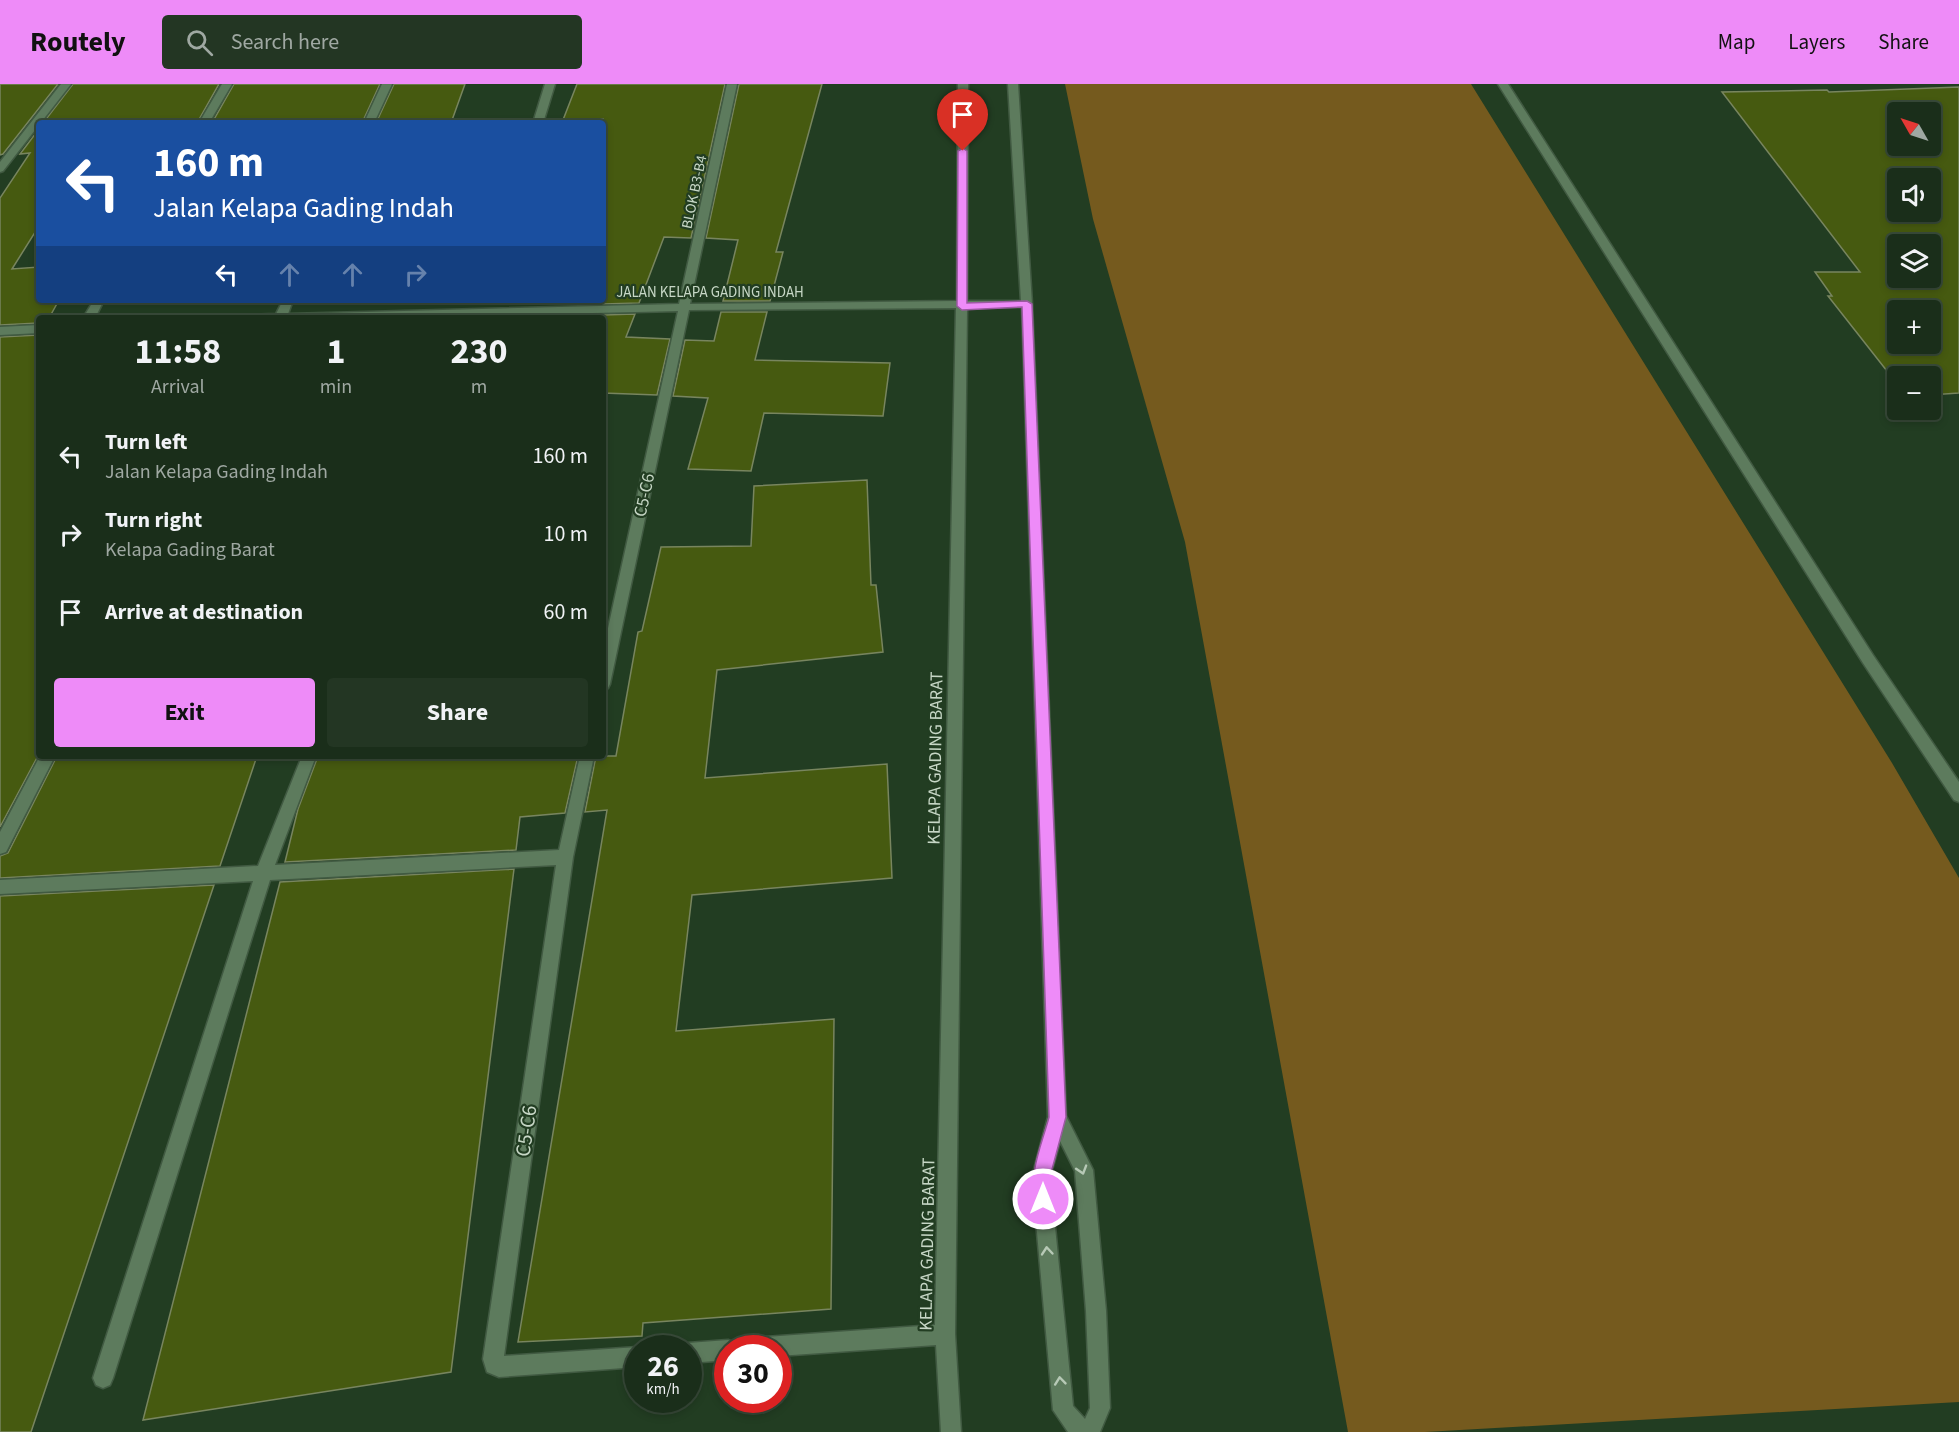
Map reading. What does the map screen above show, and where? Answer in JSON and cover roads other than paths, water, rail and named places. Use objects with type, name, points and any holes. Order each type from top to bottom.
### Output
[{"type":"street","points":[[38,120],[66,84]]},
{"type":"street","points":[[206,120],[227,84]]},
{"type":"street","points":[[370,120],[387,84]]},
{"type":"street","points":[[539,120],[550,84]]},
{"type":"street","name":"BLOK B3-B4","points":[[686,307],[732,84]]},
{"type":"street","name":"KELAPA GADING BARAT","points":[[951,1432],[945,1334],[962,306],[963,84]]},
{"type":"street","points":[[1012,84],[1027,304],[1057,1117],[1041,1177],[1063,1410],[1082,1432]]},
{"type":"street","points":[[1503,84],[1868,659],[1959,795]]},
{"type":"street","points":[[0,169],[36,123]]},
{"type":"street","name":"JALAN KELAPA GADING INDAH","points":[[337,315],[481,310],[1027,304]]},
{"type":"street","name":"C5-C6","points":[[606,670],[686,307]]},
{"type":"street","points":[[0,331],[36,329]]},
{"type":"street","points":[[0,846],[46,759]]},
{"type":"street","points":[[103,1378],[264,873],[308,759]]},
{"type":"street","name":"C5-C6","points":[[586,759],[565,857],[493,1359],[494,1365],[499,1367],[624,1358]]},
{"type":"street","points":[[0,887],[565,857]]},
{"type":"street","points":[[1057,1117],[1084,1170],[1096,1311],[1100,1408],[1090,1432]]},
{"type":"street","points":[[792,1345],[945,1334]]}]
